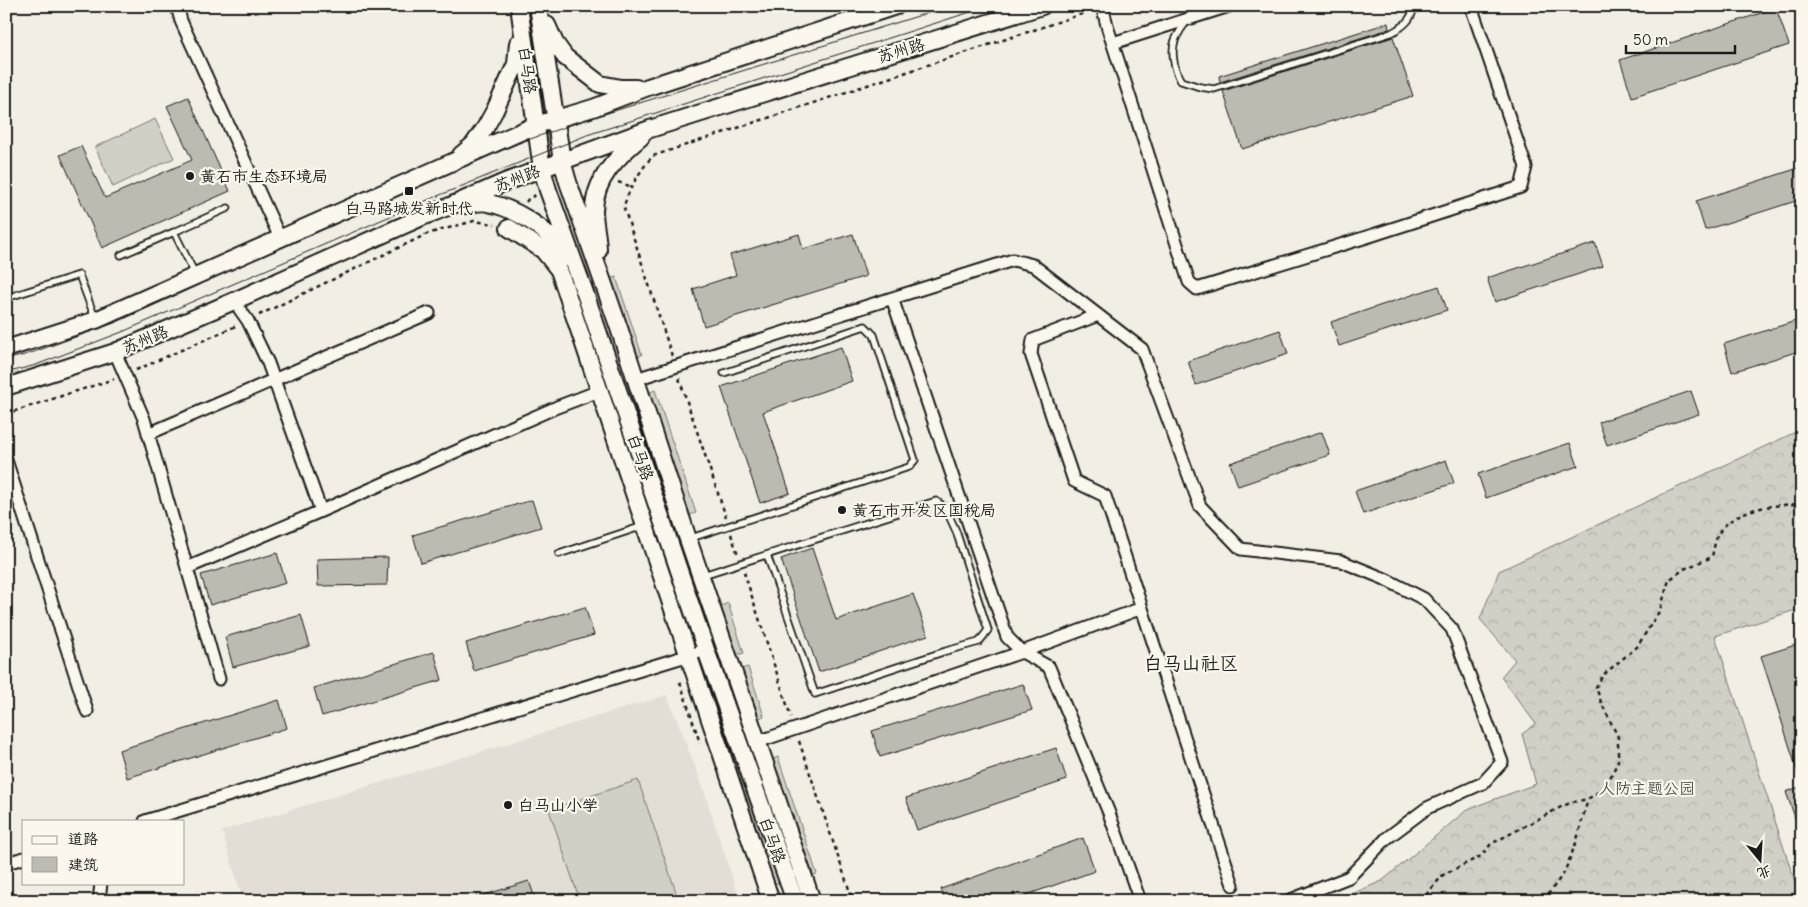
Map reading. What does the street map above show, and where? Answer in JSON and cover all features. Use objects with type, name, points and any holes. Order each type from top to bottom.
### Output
[{"type":"street","points":[[177,6],[181,21],[280,238]]},
{"type":"street","points":[[448,166],[473,145],[496,110],[516,64],[520,35],[519,6]]},
{"type":"street","name":"白马路","points":[[519,6],[542,169],[548,190],[584,290],[706,650],[795,901]]},
{"type":"street","points":[[539,6],[555,43],[565,57],[600,84],[620,88],[648,87]]},
{"type":"street","name":"白马路","points":[[539,6],[562,161],[568,182],[812,901]]},
{"type":"street","points":[[6,349],[96,320],[448,166],[536,125],[593,108],[648,87],[896,6]]},
{"type":"street","name":"苏州路","points":[[6,387],[115,352],[234,301],[422,216],[562,161],[650,129],[1042,6]]},
{"type":"street","points":[[1102,6],[1189,282],[1197,289],[1370,236],[1521,186],[1526,167],[1471,6]]},
{"type":"street","points":[[1113,43],[1229,6]]},
{"type":"street","points":[[597,267],[598,245],[594,210],[603,177],[615,159],[650,129]]},
{"type":"street","points":[[450,206],[488,202],[518,214],[534,223],[563,250],[584,290]]},
{"type":"street","points":[[509,228],[544,250],[559,270],[771,901]]},
{"type":"street","points":[[636,379],[1013,260],[1033,265],[1142,349],[1200,506],[1241,549],[1341,561],[1385,579],[1424,599],[1452,629],[1502,762],[1483,783],[1427,808],[1387,838],[1349,877],[1288,901]]},
{"type":"street","points":[[892,298],[1007,637],[1022,652],[1049,668],[1109,813],[1140,901]]},
{"type":"street","points":[[234,301],[248,320],[274,381],[321,511]]},
{"type":"street","points":[[148,434],[430,313]]},
{"type":"street","points":[[1098,315],[1033,340],[1030,354],[1074,481],[1105,496],[1233,885]]},
{"type":"street","points":[[115,352],[144,419],[220,678]]},
{"type":"street","points":[[187,568],[557,407],[599,391]]},
{"type":"street","points":[[6,460],[87,711]]},
{"type":"street","points":[[758,742],[1022,652],[1142,608]]},
{"type":"street","points":[[148,820],[706,650]]},
{"type":"street","points":[[6,863],[22,859]]},
{"type":"street","points":[[99,901],[101,884]]},
{"type":"lane","points":[[1188,19],[1175,40],[1173,60],[1175,71],[1181,81],[1200,88],[1214,89],[1391,34],[1405,25],[1413,13],[1414,6]]},
{"type":"lane","points":[[121,255],[228,208]]},
{"type":"lane","points":[[174,232],[196,276]]},
{"type":"lane","points":[[6,298],[79,275],[96,320]]},
{"type":"lane","points":[[688,539],[910,467],[915,460],[874,335],[865,326],[724,373]]},
{"type":"lane","points":[[701,576],[936,501],[945,508],[956,531],[988,630],[979,642],[815,694],[767,555]]},
{"type":"lane","points":[[559,554],[662,520]]},
{"type":"path","points":[[853,901],[626,216],[625,201],[647,162],[659,153],[1102,6]]},
{"type":"path","points":[[474,221],[489,222],[509,228]]},
{"type":"path","points":[[1421,901],[1442,875],[1481,856],[1491,844],[1561,807],[1573,802],[1588,800],[1606,787],[1618,761],[1618,737],[1596,687],[1603,674],[1637,647],[1660,610],[1669,580],[1684,569],[1712,557],[1714,542],[1720,531],[1730,522],[1746,513],[1770,505],[1802,502]]},
{"type":"path","points":[[1543,901],[1564,873],[1576,842],[1588,800]]},
{"type":"shaded area","name":"白马山小学","points":[[667,695],[700,779],[740,901],[243,901],[222,831]]},
{"type":"green space","points":[[155,119],[174,158],[113,187],[95,147]]},
{"type":"green space","points":[[616,277],[642,355],[635,358],[608,279]]},
{"type":"green space","points":[[580,290],[651,497],[644,499],[572,293]]},
{"type":"green space","points":[[655,390],[696,513],[688,516],[648,393]]},
{"type":"green space","name":"人防主题公园","points":[[1802,429],[1802,608],[1715,636],[1801,901],[1335,901],[1382,881],[1468,809],[1536,784],[1522,734],[1536,724],[1501,677],[1515,660],[1480,619],[1499,571]]},
{"type":"green space","points":[[728,603],[744,653],[736,655],[721,606]]},
{"type":"green space","points":[[748,667],[764,716],[756,719],[741,669]]},
{"type":"green space","points":[[714,683],[781,882],[773,884],[706,686]]},
{"type":"green space","points":[[778,757],[817,874],[809,876],[771,760]]},
{"type":"green space","points":[[638,780],[679,901],[580,901],[549,810]]},
{"type":"building","points":[[1776,8],[1789,45],[1632,97],[1620,60]]},
{"type":"building","points":[[1388,23],[1389,29],[1220,82],[1219,76]]},
{"type":"building","points":[[1393,37],[1413,96],[1242,149],[1223,91]]},
{"type":"building","name":"黄石市生态环境局","points":[[188,97],[230,191],[102,248],[60,155],[81,146],[105,198],[192,160],[167,106]]},
{"type":"building","points":[[1802,167],[1802,199],[1705,230],[1696,201]]},
{"type":"building","points":[[799,234],[803,249],[853,234],[866,276],[704,326],[693,289],[736,275],[730,255]]},
{"type":"building","points":[[1595,243],[1603,266],[1495,302],[1487,278]]},
{"type":"building","points":[[1439,286],[1447,310],[1339,346],[1331,322]]},
{"type":"building","points":[[1802,319],[1802,350],[1732,372],[1724,344]]},
{"type":"building","points":[[1280,330],[1288,354],[1196,385],[1188,361]]},
{"type":"building","points":[[841,347],[852,381],[763,412],[790,493],[760,503],[721,387]]},
{"type":"building","points":[[1691,391],[1699,414],[1607,445],[1599,422]]},
{"type":"building","points":[[1322,432],[1330,455],[1238,486],[1230,463]]},
{"type":"building","points":[[1570,443],[1578,466],[1486,498],[1478,474]]},
{"type":"building","points":[[1446,460],[1454,483],[1363,514],[1355,491]]},
{"type":"building","points":[[532,500],[541,527],[421,563],[413,535]]},
{"type":"building","points":[[812,548],[836,620],[913,594],[928,635],[819,672],[781,559]]},
{"type":"building","points":[[277,553],[286,583],[210,605],[201,575]]},
{"type":"building","points":[[388,557],[387,585],[318,586],[317,559]]},
{"type":"building","points":[[585,607],[594,635],[474,671],[466,643]]},
{"type":"building","points":[[301,615],[310,646],[233,667],[225,637]]},
{"type":"building","points":[[1802,643],[1802,775],[1799,776],[1761,656]]},
{"type":"building","points":[[434,652],[442,680],[322,716],[314,688]]},
{"type":"building","points":[[1023,684],[1032,710],[880,757],[872,731]]},
{"type":"building","points":[[279,700],[287,728],[127,778],[119,750]]},
{"type":"building","points":[[1056,748],[1067,780],[917,830],[906,798]]},
{"type":"building","points":[[1802,786],[1802,832],[1800,832],[1786,792]]},
{"type":"building","points":[[1083,838],[1095,871],[1009,901],[945,901],[941,889]]},
{"type":"building","points":[[529,881],[536,901],[476,901],[475,898]]},
{"type":"tram line","points":[[6,360],[117,322],[516,144],[582,121],[950,6]]},
{"type":"tram line","points":[[6,373],[36,365],[122,332],[423,202],[587,135],[989,6]]},
{"type":"place","name":"黄石市生态环境局","points":[[190,176]]},
{"type":"place","name":"白马路城发新时代","points":[[409,191]]},
{"type":"place","name":"黄石市开发区国税局","points":[[842,510]]},
{"type":"place","name":"白马山小学","points":[[508,805]]},
{"type":"district","name":"白马山社区","points":[[1191,663]]}]
